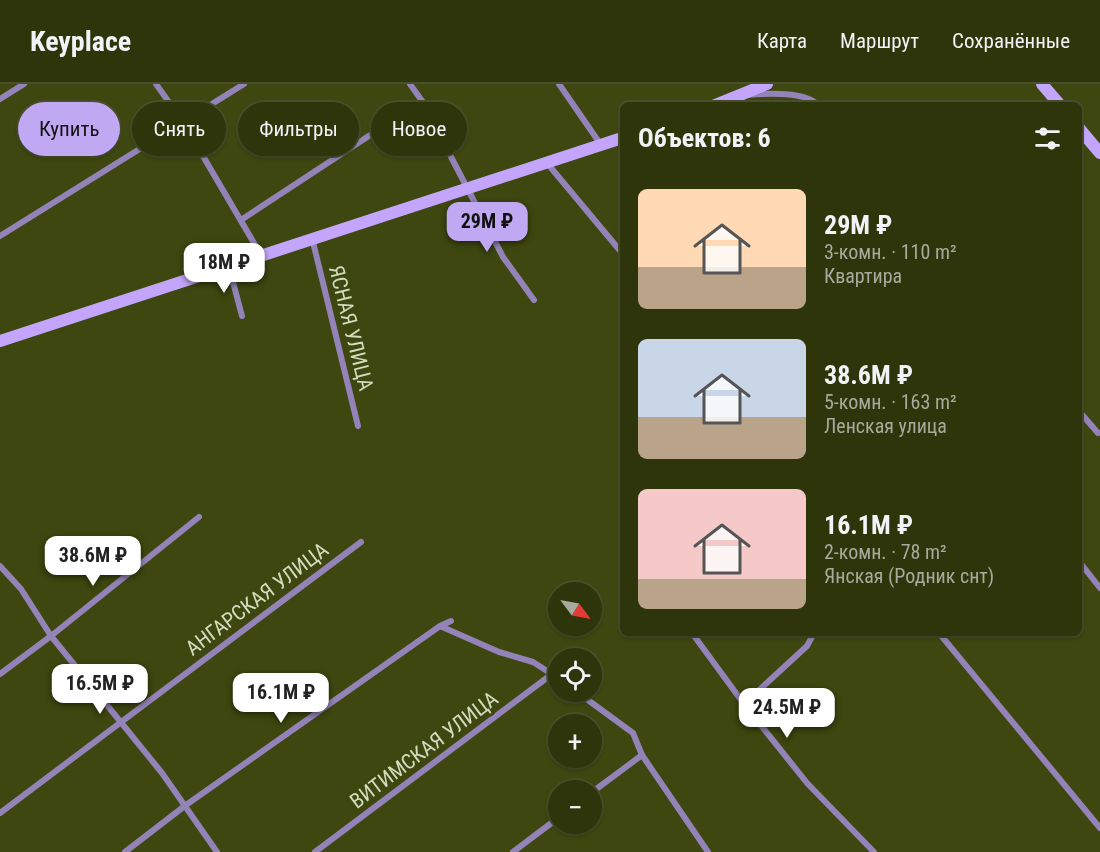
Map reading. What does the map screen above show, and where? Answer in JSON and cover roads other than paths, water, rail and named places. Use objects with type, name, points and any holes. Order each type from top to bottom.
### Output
[{"type":"street","points":[[0,99],[24,84]]},
{"type":"street","points":[[156,84],[169,102]]},
{"type":"street","points":[[215,102],[244,84]]},
{"type":"street","points":[[410,84],[422,101],[502,257],[534,300]]},
{"type":"street","points":[[559,84],[601,146]]},
{"type":"street","points":[[742,100],[768,84]]},
{"type":"street","points":[[1042,84],[1057,102]]},
{"type":"street","points":[[742,100],[782,94],[813,99],[816,102]]},
{"type":"street","points":[[241,220],[422,101]]},
{"type":"street","points":[[1082,132],[1100,153]]},
{"type":"street","points":[[0,341],[620,139]]},
{"type":"street","points":[[0,236],[132,154]]},
{"type":"street","points":[[203,156],[261,255]]},
{"type":"street","points":[[547,163],[620,251]]},
{"type":"street","name":"ЯСНАЯ УЛИЦА","points":[[312,238],[358,426]]},
{"type":"street","points":[[229,267],[242,316]]},
{"type":"street","points":[[1082,415],[1098,433]]},
{"type":"street","points":[[0,674],[199,518]]},
{"type":"street","name":"АНГАРСКАЯ УЛИЦА","points":[[0,813],[361,542]]},
{"type":"street","points":[[1082,565],[1100,588]]},
{"type":"street","points":[[0,566],[21,589],[51,636],[186,805],[217,852]]},
{"type":"street","points":[[125,852],[186,805],[440,626],[452,621]]},
{"type":"street","points":[[440,626],[499,651],[533,662],[548,672]]},
{"type":"street","points":[[694,636],[744,704],[807,783],[874,852]]},
{"type":"street","points":[[744,704],[807,646],[812,636]]},
{"type":"street","points":[[941,636],[1100,828]]},
{"type":"street","name":"ВИТИМСКАЯ УЛИЦА","points":[[315,852],[548,681]]},
{"type":"street","points":[[591,702],[633,733],[642,755],[707,852]]},
{"type":"street","points":[[602,785],[642,755]]},
{"type":"street","points":[[513,852],[548,826]]}]
